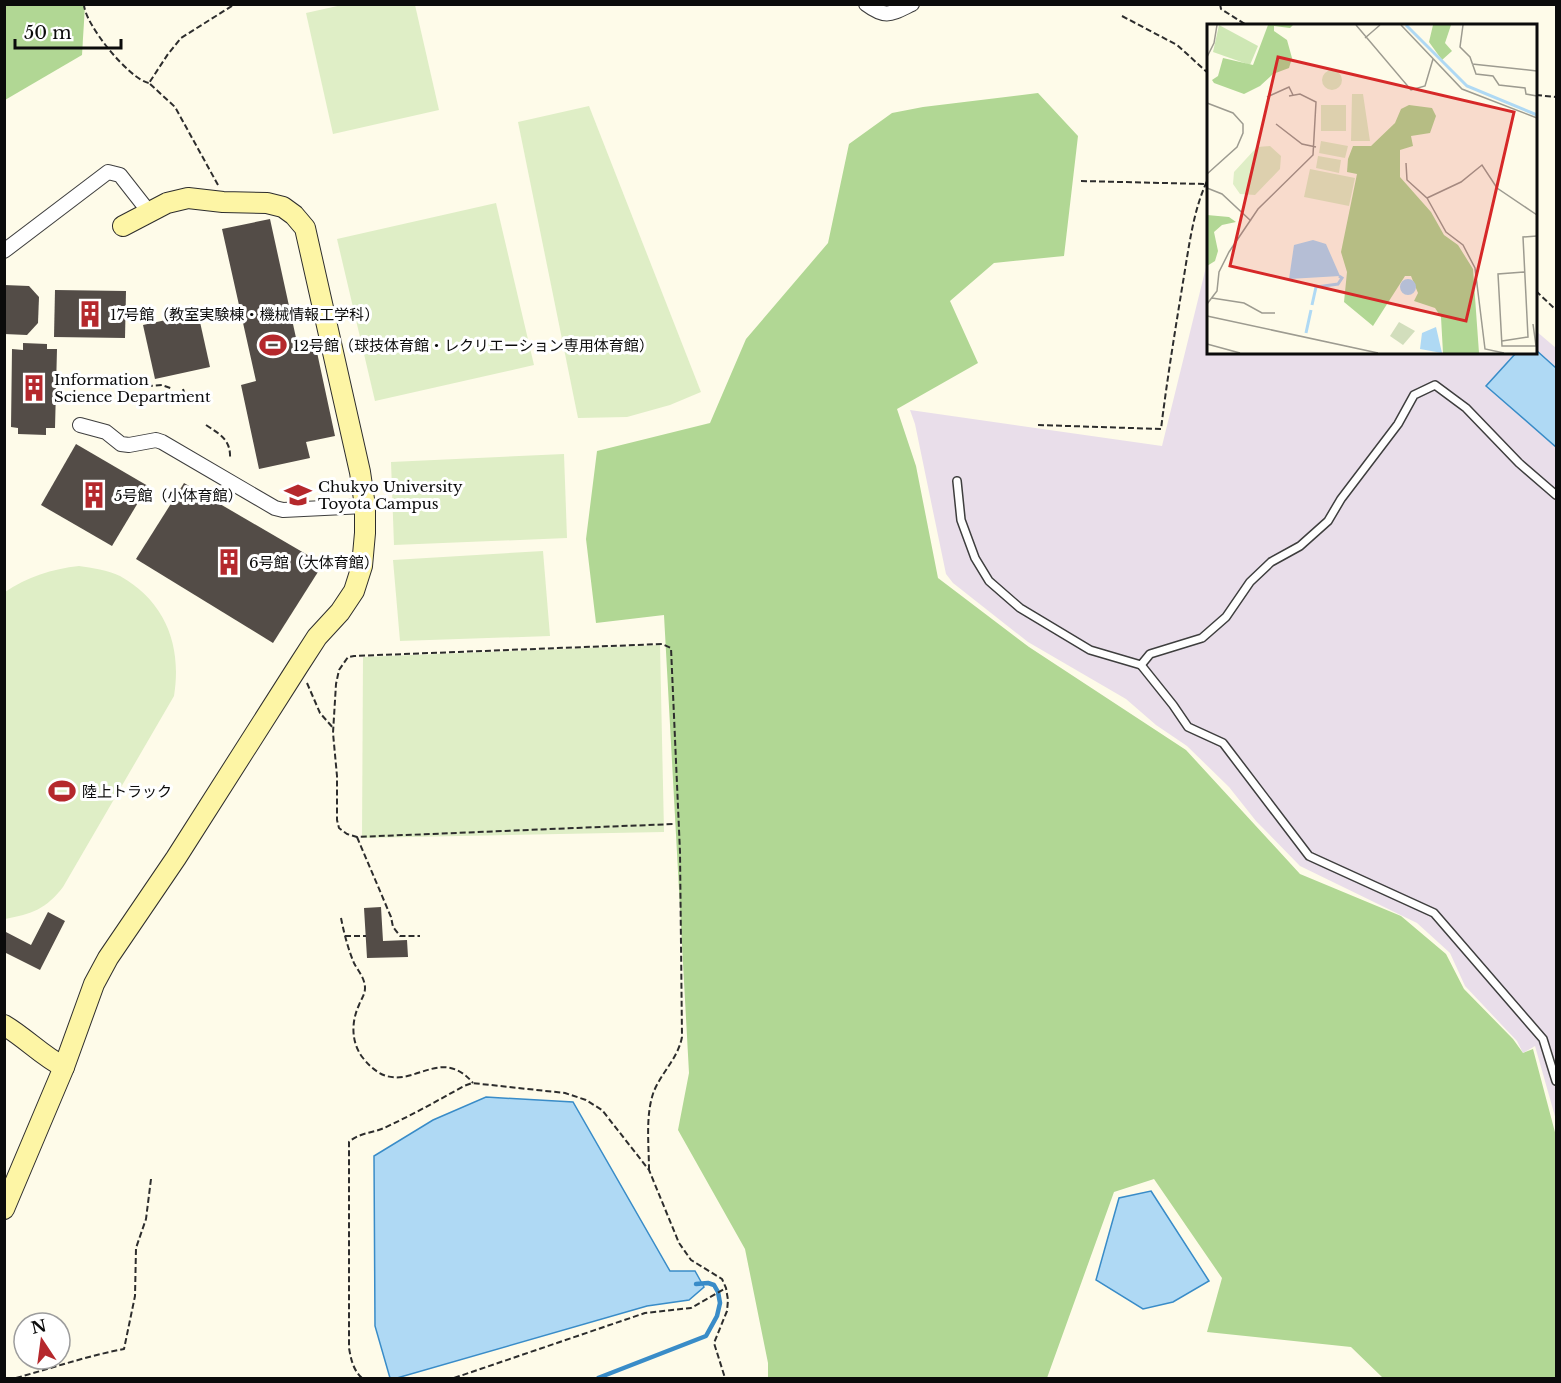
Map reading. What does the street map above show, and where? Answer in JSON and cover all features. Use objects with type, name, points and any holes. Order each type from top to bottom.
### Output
[{"type":"street","points":[[866,4],[876,12],[885,15],[912,4]]},
{"type":"street","points":[[4,251],[99,176],[108,172],[120,174],[149,212]]},
{"type":"street","points":[[4,1209],[64,1067],[94,984],[108,958],[132,925],[317,637],[340,612],[354,591],[363,555],[365,533],[360,472],[305,228],[294,215],[283,207],[267,203],[188,198],[167,202],[123,226]]},
{"type":"street","points":[[80,425],[106,432],[121,444],[129,445],[156,440],[162,442],[276,508],[284,510],[364,506]]},
{"type":"street","points":[[4,1025],[23,1037],[49,1060],[64,1067]]},
{"type":"lane","points":[[1141,665],[1150,654],[1202,638],[1226,617],[1250,582],[1271,562],[1300,546],[1328,521],[1341,499],[1398,424],[1414,395],[1435,385],[1466,408],[1519,463],[1557,495]]},
{"type":"lane","points":[[957,482],[961,520],[975,558],[989,581],[1020,608],[1090,650],[1141,665],[1188,727],[1223,743],[1309,856],[1434,913],[1543,1039],[1557,1081]]},
{"type":"path","points":[[84,4],[86,15],[115,56],[136,78],[149,83],[175,107],[219,187],[223,202]]},
{"type":"path","points":[[149,83],[181,38],[235,4]]},
{"type":"path","points":[[1220,4],[1221,9],[1245,24]]},
{"type":"path","points":[[1122,16],[1178,45],[1207,72]]},
{"type":"path","points":[[1537,95],[1557,97]]},
{"type":"path","points":[[1038,425],[1161,429],[1185,267],[1195,219],[1206,184],[1081,181]]},
{"type":"path","points":[[1537,292],[1557,310]]},
{"type":"path","points":[[138,384],[162,385],[173,389]]},
{"type":"path","points":[[183,389],[186,398]]},
{"type":"path","points":[[206,425],[225,437],[229,446],[230,459]]},
{"type":"path","points":[[649,1170],[649,1110],[654,1091],[680,1048],[682,1037],[680,852],[670,648],[662,644],[348,657],[339,670],[336,684],[334,729],[337,820],[339,828],[347,834],[357,837],[673,824]]},
{"type":"path","points":[[297,668],[306,678],[320,713],[334,729]]},
{"type":"path","points":[[357,837],[391,917],[393,927],[400,936],[420,936]]},
{"type":"path","points":[[341,918],[345,936],[365,988],[354,1020],[353,1031],[361,1056],[377,1072],[386,1077],[404,1077],[446,1067],[460,1071],[474,1083]]},
{"type":"path","points":[[345,936],[366,936]]},
{"type":"path","points":[[362,1378],[357,1374],[349,1348],[349,1142],[353,1138],[417,1113],[464,1086],[474,1083],[565,1093],[586,1100],[602,1110],[649,1170],[679,1243],[691,1260],[722,1279],[726,1288],[727,1311],[714,1343],[725,1378]]},
{"type":"path","points":[[16,1378],[124,1349],[135,1296],[136,1248],[146,1220],[151,1179]]},
{"type":"path","points":[[454,1378],[645,1313],[691,1308],[726,1288]]},
{"type":"shaded area","points":[[1207,263],[1207,354],[1537,354],[1537,332],[1556,348],[1556,1120],[1535,1046],[1523,1053],[1517,1041],[1465,986],[1450,953],[1417,923],[1300,866],[1256,821],[1229,787],[1187,746],[1156,725],[1126,699],[1028,642],[953,583],[946,574],[915,424],[910,410],[1162,446]]},
{"type":"green space","points":[[5,4],[85,5],[82,55],[5,100]]},
{"type":"green space","points":[[342,5],[415,5],[439,110],[333,134],[306,13]]},
{"type":"green space","points":[[1038,93],[1078,136],[1064,256],[994,263],[950,301],[978,363],[897,409],[916,466],[938,578],[1029,647],[1186,750],[1300,874],[1401,916],[1446,954],[1464,989],[1513,1039],[1523,1053],[1533,1049],[1556,1136],[1556,1378],[1383,1378],[1351,1347],[1207,1332],[1222,1278],[1154,1179],[1114,1192],[1047,1378],[768,1378],[768,1363],[745,1249],[678,1130],[689,1073],[664,615],[596,623],[586,539],[597,451],[710,423],[746,339],[828,243],[849,144],[892,113]]},
{"type":"green space","points":[[589,106],[701,392],[670,405],[627,417],[578,418],[518,122]]},
{"type":"green space","points":[[496,203],[534,365],[375,401],[337,239]]},
{"type":"green space","points":[[564,454],[567,538],[394,545],[391,462]]},
{"type":"green space","points":[[543,551],[550,636],[400,641],[393,560]]},
{"type":"green space","name":"陸上トラック","points":[[79,566],[120,576],[149,599],[159,612],[173,643],[176,678],[174,696],[63,887],[51,901],[38,909],[5,919],[5,592],[40,575]]},
{"type":"green space","points":[[660,645],[664,832],[362,838],[363,657]]},
{"type":"water","points":[[1537,351],[1556,368],[1556,447],[1486,386],[1515,354],[1537,354]]},
{"type":"water","points":[[486,1097],[573,1102],[670,1271],[695,1271],[704,1287],[689,1300],[647,1306],[397,1378],[390,1378],[375,1326],[374,1156],[433,1120]]},
{"type":"water","points":[[1151,1191],[1209,1281],[1173,1302],[1143,1309],[1096,1280],[1119,1198]]},
{"type":"building","name":"12号館（球技体育館・レクリエーション専用体育館）","points":[[270,219],[298,347],[315,343],[335,436],[306,442],[310,458],[259,469],[241,385],[256,381],[222,229]]},
{"type":"building","points":[[4,285],[29,286],[39,297],[38,323],[27,335],[4,334]]},
{"type":"building","name":"17号館（教室実験棟・機械情報工学科）","points":[[55,290],[126,291],[125,338],[54,337]]},
{"type":"building","points":[[198,313],[210,367],[155,379],[143,325]]},
{"type":"building","name":"Information Science Department","points":[[23,343],[47,344],[47,349],[57,349],[55,428],[46,428],[46,435],[18,434],[18,428],[11,427],[12,349],[23,350]]},
{"type":"building","name":"5号館（小体育館）","points":[[76,444],[148,486],[112,546],[41,505]]},
{"type":"building","name":"6号館（大体育館）","points":[[184,483],[323,564],[273,643],[136,559]]},
{"type":"building","points":[[381,907],[383,941],[407,940],[408,957],[367,958],[364,908]]},
{"type":"building","points":[[48,912],[65,921],[40,970],[4,952],[4,931],[31,945]]},
{"type":"waterway","points":[[598,1378],[706,1336],[717,1316],[720,1303],[718,1292],[714,1285],[696,1284]]},
{"type":"place","name":"17号館（教室実験棟・機械情報工学科）","points":[[90,314]]},
{"type":"place","name":"12号館（球技体育館・レクリエーション専用体育館）","points":[[273,345]]},
{"type":"place","name":"Information Science Department","points":[[34,388]]},
{"type":"place","name":"5号館（小体育館）","points":[[94,495]]},
{"type":"place","name":"Chukyo University Toyota Campus","points":[[298,495]]},
{"type":"place","name":"6号館（大体育館）","points":[[229,562]]},
{"type":"place","name":"陸上トラック","points":[[62,791]]}]
